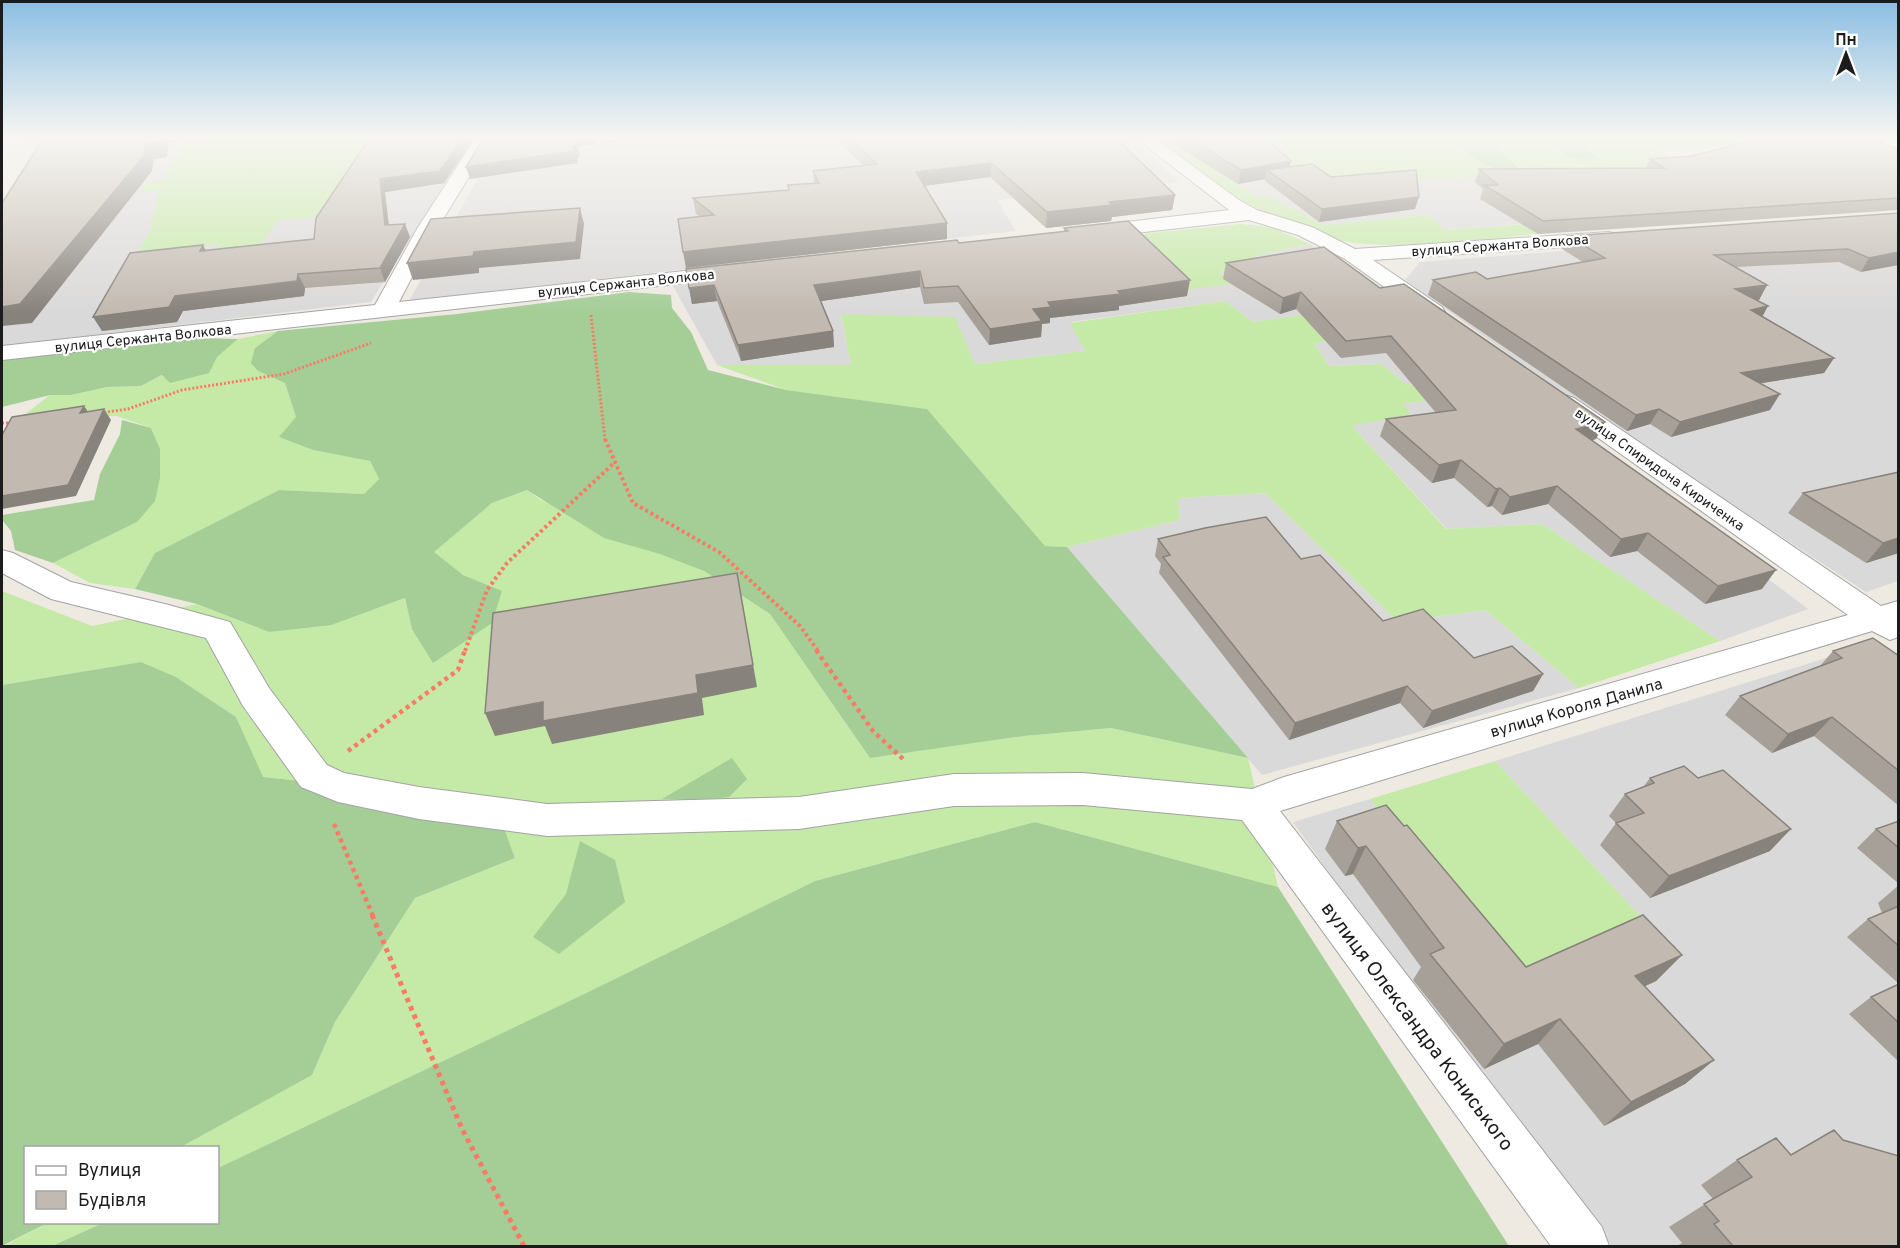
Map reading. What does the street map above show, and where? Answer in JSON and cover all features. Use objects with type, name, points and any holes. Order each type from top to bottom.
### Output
[{"type":"street","points":[[383,310],[447,197]]},
{"type":"street","points":[[1223,197],[1250,214],[1305,231],[1352,255],[1459,329]]},
{"type":"street","points":[[1067,235],[1250,214]]},
{"type":"street","name":"вулиця Сержанта Волкова","points":[[1352,255],[1625,236]]},
{"type":"street","name":"вулиця Сержанта Волкова","points":[[2,353],[749,270]]},
{"type":"street","name":"вулиця Спиридона Кириченка","points":[[1546,390],[1891,622]]},
{"type":"street","points":[[2,560],[62,591],[218,630],[256,697],[314,776],[338,787],[419,803],[547,820],[799,813],[954,790],[1083,789],[1253,805]]},
{"type":"street","name":"вулиця Короля Данила","points":[[1253,805],[1284,793],[1891,622]]},
{"type":"street","name":"вулиця Олександра Кониського","points":[[1253,805],[1584,1246]]},
{"type":"path","points":[[587,288],[606,445],[633,503],[719,552],[800,626],[873,731],[939,793]]},
{"type":"path","points":[[94,414],[128,409],[182,390],[284,374],[353,351],[376,340]]},
{"type":"path","points":[[2,423],[19,423]]},
{"type":"path","points":[[524,1246],[462,1129],[314,776],[458,670],[487,590],[507,562],[614,463]]},
{"type":"shaded area","points":[[13,197],[437,197],[371,302],[2,346],[2,219]]},
{"type":"shaded area","points":[[467,197],[1025,197],[997,200],[1016,231],[409,301]]},
{"type":"shaded area","points":[[1272,197],[1659,197],[1655,214],[1444,230],[1429,215],[1323,225]]},
{"type":"shaded area","points":[[1898,230],[1898,581],[1866,592],[1563,393],[1405,280],[1420,262],[1697,241]]},
{"type":"shaded area","points":[[1092,239],[1099,256],[1164,254],[1230,283],[1218,271],[1263,266],[1250,257],[1310,244],[1394,301],[1253,322],[1225,301],[1071,322],[1085,351],[975,364],[841,315],[851,365],[717,365],[673,286]]},
{"type":"shaded area","points":[[1436,329],[1808,609],[1720,641],[1542,524],[1447,529],[1352,426],[1411,413],[1402,403],[1462,398],[1444,383],[1407,385],[1381,364],[1329,366],[1314,343]]},
{"type":"shaded area","points":[[1265,493],[1398,622],[1485,610],[1579,688],[1262,775],[1067,547],[1180,520],[1177,498]]},
{"type":"shaded area","points":[[1868,645],[1898,666],[1898,1246],[1612,1246],[1435,1021],[1293,822],[1370,799],[1526,975],[1647,923],[1495,761]]},
{"type":"green space","points":[[157,197],[358,197],[321,217],[278,220],[258,248],[218,252],[219,244],[136,256],[150,231]]},
{"type":"green space","points":[[1237,197],[1272,197],[1323,225],[1429,215],[1444,230],[1556,222],[1561,231],[1433,244],[1356,243],[1304,229]]},
{"type":"green space","points":[[1240,224],[1271,227],[1310,244],[1251,257],[1264,266],[1219,271],[1231,284],[1185,290],[1164,254],[1099,256],[1092,239]]},
{"type":"green space","points":[[629,292],[671,295],[672,308],[691,332],[708,370],[786,390],[927,409],[1045,546],[1067,547],[1248,758],[1111,728],[1024,736],[870,758],[770,614],[704,571],[660,554],[604,538],[527,490],[492,503],[434,552],[463,575],[502,591],[492,623],[433,663],[412,629],[405,598],[331,625],[269,632],[197,604],[135,589],[155,553],[279,490],[364,494],[379,479],[370,461],[313,450],[279,437],[296,417],[285,383],[258,371],[251,363],[255,348],[278,331],[457,314]]},
{"type":"green space","points":[[1225,301],[1253,322],[1394,301],[1436,329],[1314,343],[1329,366],[1381,364],[1407,385],[1444,383],[1463,398],[1403,403],[1411,414],[1352,426],[1446,529],[1542,524],[1720,641],[1579,688],[1485,610],[1398,622],[1265,493],[1178,498],[1180,520],[1067,547],[1045,546],[927,409],[786,390],[717,365],[851,365],[841,314],[955,317],[975,364],[1085,351],[1070,323]]},
{"type":"green space","points":[[278,331],[255,348],[258,371],[285,383],[296,417],[280,437],[313,450],[370,461],[379,479],[364,494],[279,490],[155,553],[135,589],[90,583],[53,563],[137,522],[160,478],[160,449],[151,428],[117,416],[19,419],[50,395],[71,395],[107,387],[141,386],[163,375],[217,357],[238,339]]},
{"type":"green space","points":[[200,338],[238,339],[217,357],[209,373],[170,383],[162,375],[141,386],[107,387],[71,395],[50,395],[2,407],[2,360]]},
{"type":"green space","points":[[122,420],[151,428],[160,449],[160,478],[155,501],[137,522],[53,563],[15,550],[11,531],[2,520],[2,515],[94,500],[100,474],[120,434]]},
{"type":"green space","points":[[527,490],[541,500],[704,571],[770,614],[870,758],[1024,736],[1111,728],[1248,758],[1278,887],[1035,822],[815,881],[219,1168],[219,1146],[183,1146],[312,1075],[335,1022],[415,898],[515,858],[494,801],[262,777],[236,717],[176,677],[141,662],[2,685],[2,591],[92,626],[197,604],[269,632],[381,607],[405,598],[412,629],[502,592],[463,575],[433,552],[492,503]]},
{"type":"green space","points":[[141,662],[176,677],[236,717],[263,777],[494,801],[515,858],[415,898],[335,1022],[312,1075],[183,1146],[24,1146],[24,1224],[45,1224],[2,1246],[2,685]]},
{"type":"green space","points":[[732,758],[747,779],[729,797],[662,799]]},
{"type":"green space","points":[[1495,761],[1647,923],[1526,976],[1370,799]]},
{"type":"green space","points":[[1035,822],[1278,887],[1509,1246],[52,1246],[101,1224],[219,1224],[219,1168],[815,881]]},
{"type":"green space","points":[[580,841],[615,860],[625,902],[559,954],[533,937],[566,894]]},
{"type":"green space","points":[[45,1224],[101,1224],[52,1246],[4,1246]]},
{"type":"building","points":[[6,197],[109,197],[20,304],[2,307],[2,203]]},
{"type":"building","points":[[330,197],[382,197],[385,225],[405,224],[380,268],[298,274],[297,281],[175,296],[169,307],[93,317],[130,253],[203,245],[200,251],[314,239],[316,218]]},
{"type":"building","points":[[931,197],[947,223],[683,252],[678,219],[714,215],[693,198]]},
{"type":"building","points":[[1030,197],[1154,197],[1109,202],[1113,205],[1047,212]]},
{"type":"building","points":[[1305,197],[1417,197],[1322,209]]},
{"type":"building","points":[[1504,197],[1899,197],[1899,198],[1543,221]]},
{"type":"building","points":[[580,208],[576,242],[474,252],[473,256],[407,263],[431,219]]},
{"type":"building","points":[[1899,213],[1899,252],[1869,258],[1848,249],[1714,255],[1767,285],[1735,289],[1768,306],[1751,310],[1834,358],[1741,373],[1780,394],[1680,422],[1659,409],[1636,415],[1433,280],[1476,272],[1487,279],[1605,258],[1568,236]]},
{"type":"building","points":[[1128,221],[1190,280],[1118,291],[1121,294],[1048,302],[1051,307],[1033,309],[1042,321],[990,329],[958,286],[924,288],[920,271],[814,285],[833,331],[738,345],[714,285],[689,288],[686,269],[957,240],[959,243],[1068,231],[1064,228]]},
{"type":"building","points":[[1324,247],[1380,288],[1404,284],[1605,422],[1576,429],[1776,570],[1718,586],[1648,533],[1621,539],[1557,486],[1510,497],[1500,488],[1496,489],[1461,460],[1439,465],[1386,419],[1456,410],[1391,336],[1346,341],[1301,292],[1283,298],[1226,263]]},
{"type":"building","points":[[84,406],[80,413],[104,409],[68,485],[2,496],[2,435],[12,417]]},
{"type":"building","points":[[1899,472],[1899,538],[1883,543],[1803,493]]},
{"type":"building","points":[[1266,517],[1301,559],[1320,555],[1383,621],[1423,609],[1474,658],[1512,646],[1543,674],[1432,711],[1407,686],[1295,723],[1163,557],[1170,555],[1158,539]]},
{"type":"building","points":[[737,573],[753,665],[696,675],[698,693],[543,721],[543,702],[485,713],[493,613]]},
{"type":"building","points":[[1873,638],[1899,656],[1899,771],[1832,717],[1788,734],[1740,696],[1842,658],[1833,651]]},
{"type":"building","points":[[1684,766],[1698,778],[1723,770],[1791,829],[1669,876],[1616,823],[1644,813],[1625,794],[1654,783],[1650,778]]},
{"type":"building","points":[[1386,805],[1404,826],[1407,825],[1526,967],[1643,915],[1682,955],[1635,976],[1714,1060],[1631,1102],[1560,1019],[1504,1044],[1430,954],[1444,948],[1366,846],[1358,848],[1337,821]]},
{"type":"building","points":[[1899,821],[1899,848],[1876,829]]},
{"type":"building","points":[[1899,906],[1899,946],[1868,919]]},
{"type":"building","points":[[1899,984],[1899,1023],[1871,997]]},
{"type":"building","points":[[1834,1130],[1843,1140],[1899,1156],[1899,1246],[1733,1246],[1714,1224],[1719,1221],[1704,1204],[1752,1177],[1737,1160],[1776,1138],[1791,1155]]}]
